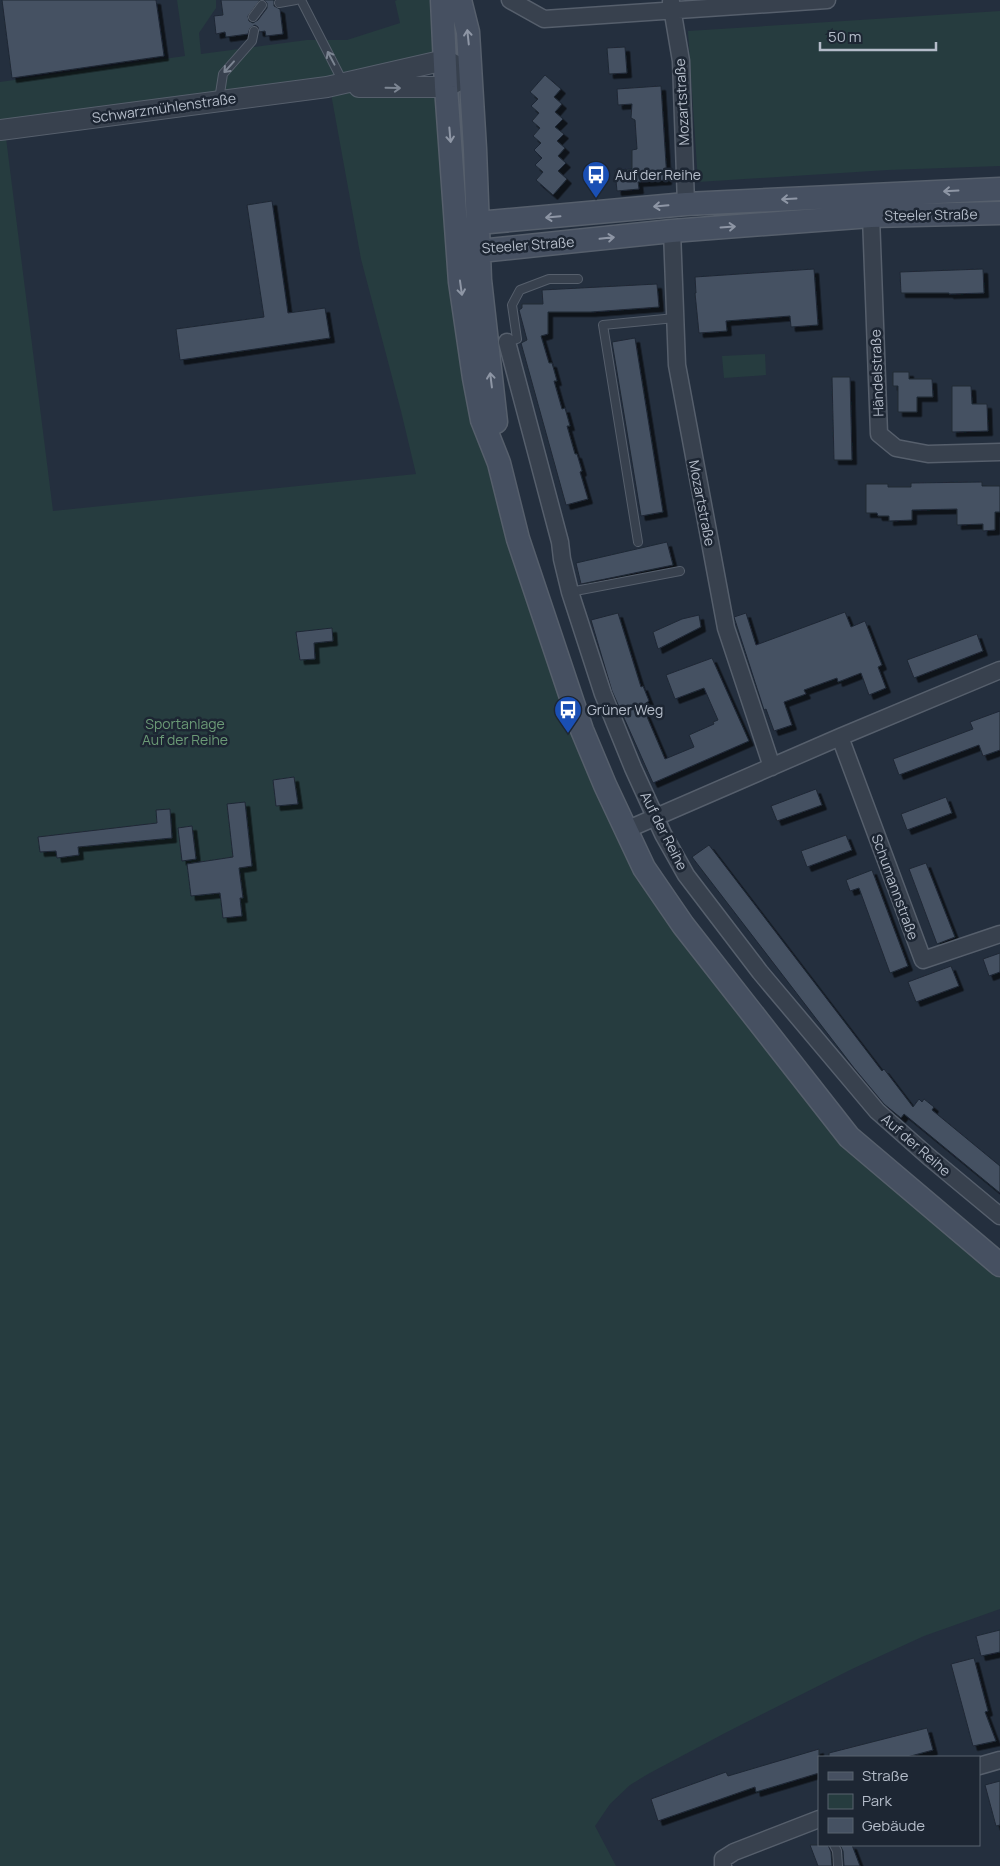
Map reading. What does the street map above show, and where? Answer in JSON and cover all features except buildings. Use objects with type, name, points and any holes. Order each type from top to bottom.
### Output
[{"type":"main road","points":[[442,0],[446,87],[460,282],[482,420],[499,463],[518,539],[582,730],[626,830],[644,868],[683,925],[849,1137],[1000,1265]]},
{"type":"main road","points":[[460,0],[468,32],[480,280],[499,463]]},
{"type":"main road","name":"Steeler Straße","points":[[1000,189],[686,204],[478,223],[457,240],[480,252],[672,231],[871,216],[1000,214]]},
{"type":"street","points":[[510,0],[544,19],[671,6],[827,0]]},
{"type":"street","name":"Mozartstraße","points":[[671,6],[681,61],[686,204]]},
{"type":"street","points":[[445,60],[471,74]]},
{"type":"street","name":"Schwarzmühlenstraße","points":[[0,130],[335,84],[445,60]]},
{"type":"street","name":"Schwarzmühlenstraße","points":[[335,84],[420,88],[446,87],[471,74]]},
{"type":"street","name":"Händelstraße","points":[[871,216],[879,434],[896,448],[928,454],[1000,452]]},
{"type":"street","name":"Mozartstraße","points":[[672,231],[677,365],[726,628],[772,768]]},
{"type":"street","name":"Auf der Reihe","points":[[507,342],[560,542],[562,560],[570,592],[602,694],[632,768],[666,841],[686,875],[760,972],[877,1111],[929,1158],[1000,1216]]},
{"type":"street","points":[[626,830],[1000,670]]},
{"type":"street","name":"Schumannstraße","points":[[840,737],[923,960],[1000,934]]},
{"type":"street","points":[[980,1766],[1000,1760]]},
{"type":"street","points":[[722,1866],[723,1858],[734,1852],[818,1819]]},
{"type":"lane","points":[[279,3],[296,0]]},
{"type":"lane","points":[[301,0],[318,34],[335,84]]},
{"type":"lane","points":[[252,17],[262,5]]},
{"type":"lane","points":[[219,100],[223,74],[252,42],[254,31]]},
{"type":"lane","points":[[507,342],[517,339],[512,305],[520,290],[549,279],[578,279]]},
{"type":"lane","points":[[638,542],[603,325],[675,318]]},
{"type":"lane","points":[[570,592],[680,571]]},
{"type":"lane","points":[[834,1846],[837,1851],[836,1862],[838,1866]]},
{"type":"green space","points":[[177,0],[216,0],[216,8],[199,33],[201,54],[307,40],[347,40],[400,23],[395,1],[397,0],[439,0],[443,58],[0,126],[0,82],[185,56]]},
{"type":"green space","points":[[1000,11],[1000,166],[888,170],[698,182],[688,31]]},
{"type":"green space","name":"Sportanlage Auf der Reihe","points":[[330,88],[444,89],[472,379],[602,787],[805,1088],[1000,1267],[1000,1609],[924,1636],[852,1669],[725,1733],[630,1785],[610,1804],[595,1826],[616,1866],[0,1866],[0,138],[6,138],[53,511],[416,474],[361,259]]},
{"type":"green space","points":[[765,354],[766,375],[724,378],[722,356]]},
{"type":"place","name":"Auf der Reihe","points":[[596,199]]},
{"type":"place","name":"Grüner Weg","points":[[568,734]]}]
